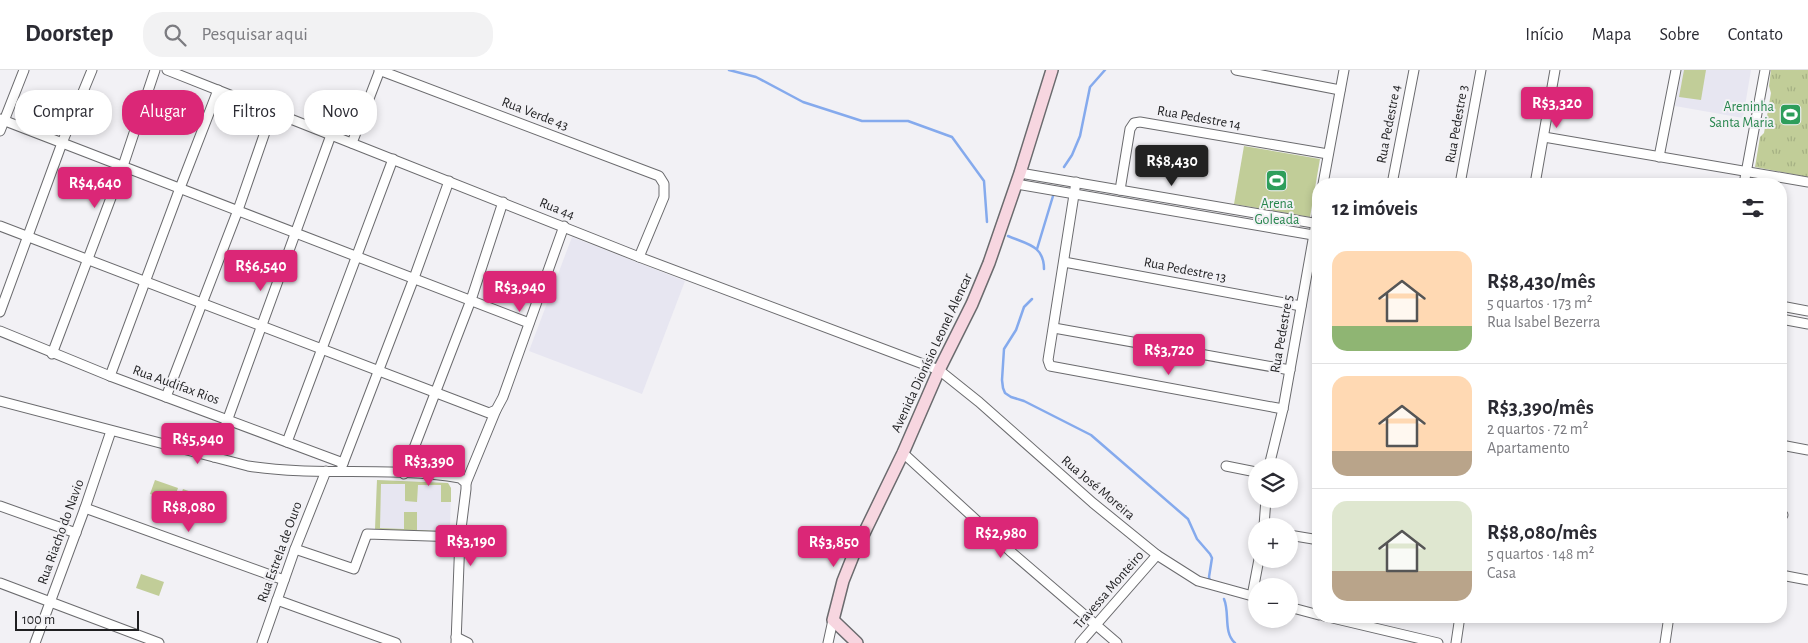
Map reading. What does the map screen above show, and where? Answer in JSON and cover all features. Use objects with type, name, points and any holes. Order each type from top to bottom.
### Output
[{"type":"street","points":[[0,131],[2,119],[24,70]]},
{"type":"street","points":[[0,312],[62,143],[92,70]]},
{"type":"street","points":[[52,354],[123,166],[156,70]]},
{"type":"street","name":"Rua 44","points":[[166,70],[218,90]]},
{"type":"street","points":[[352,143],[380,70]]},
{"type":"street","name":"Rua Verde 43","points":[[380,70],[661,178],[664,184],[664,197],[639,257]]},
{"type":"street","name":"Avenida Dionísio Leonel Alencar","points":[[828,643],[847,572],[903,453],[939,370],[976,296],[989,263],[1020,173],[1052,70]]},
{"type":"street","points":[[1236,70],[1340,90]]},
{"type":"street","points":[[1324,178],[1344,70]]},
{"type":"street","name":"Rua Pedestre 4","points":[[1393,178],[1414,70]]},
{"type":"street","name":"Rua Pedestre 3","points":[[1461,178],[1481,70]]},
{"type":"street","points":[[1537,178],[1555,70]]},
{"type":"street","points":[[1660,157],[1676,70]]},
{"type":"street","points":[[1745,178],[1765,70]]},
{"type":"street","points":[[110,376],[214,100]]},
{"type":"street","points":[[2,119],[529,322]]},
{"type":"street","name":"Rua Pedestre 14","points":[[1120,190],[1130,129],[1134,123],[1140,122],[1328,154]]},
{"type":"street","points":[[166,396],[203,304],[264,135]]},
{"type":"street","points":[[214,457],[331,135]]},
{"type":"street","name":"Rua 44","points":[[331,135],[639,257],[939,370]]},
{"type":"street","points":[[1544,137],[1783,178]]},
{"type":"street","points":[[287,442],[392,159]]},
{"type":"street","points":[[1020,173],[1312,222]]},
{"type":"street","points":[[1787,179],[1808,182]]},
{"type":"street","points":[[342,467],[449,181]]},
{"type":"street","points":[[1076,182],[1048,360],[1052,367],[1283,409]]},
{"type":"street","points":[[1016,184],[1312,234]]},
{"type":"street","points":[[404,474],[471,300],[503,202]]},
{"type":"street","points":[[0,226],[435,393],[489,413],[496,410]]},
{"type":"street","points":[[468,643],[456,640],[460,537],[466,483],[502,397],[564,226]]},
{"type":"street","name":"Rua Pedestre 5","points":[[1272,458],[1312,254]]},
{"type":"street","name":"Rua Pedestre 13","points":[[1064,262],[1301,306]]},
{"type":"street","points":[[1787,307],[1808,311]]},
{"type":"street","points":[[1795,321],[1797,309]]},
{"type":"street","points":[[1787,320],[1808,324]]},
{"type":"street","points":[[1054,328],[1290,370]]},
{"type":"street","name":"Rua Audifax Rios","points":[[0,332],[110,376],[227,418],[342,467]]},
{"type":"street","name":"Rua José Moreira","points":[[939,370],[979,402],[1093,503],[1157,554],[1192,578],[1206,584],[1248,595]]},
{"type":"street","points":[[0,401],[111,431],[267,469],[326,471],[342,467],[456,478],[466,483]]},
{"type":"street","name":"Rua Riacho do Navio","points":[[35,643],[85,508],[111,431]]},
{"type":"street","points":[[1787,446],[1808,450]]},
{"type":"street","points":[[903,453],[1010,551],[1117,643]]},
{"type":"street","points":[[1226,466],[1248,470]]},
{"type":"street","name":"Rua Estrela de Ouro","points":[[262,643],[295,549],[326,471]]},
{"type":"street","points":[[0,506],[76,533]]},
{"type":"street","points":[[85,508],[284,580]]},
{"type":"street","points":[[295,549],[354,569],[367,534],[460,537]]},
{"type":"street","points":[[1298,536],[1312,539]]},
{"type":"street","name":"Travessa Monteiro","points":[[1080,643],[1157,554]]},
{"type":"street","points":[[1787,576],[1808,580]]},
{"type":"street","points":[[0,583],[159,643]]},
{"type":"street","points":[[277,600],[396,643]]},
{"type":"street","points":[[1298,609],[1312,613]]},
{"type":"street","points":[[833,620],[858,643]]},
{"type":"street","points":[[1354,623],[1438,643]]},
{"type":"street","points":[[1456,643],[1459,623]]},
{"type":"street","points":[[1665,643],[1668,623]]},
{"type":"shaded area","points":[[1682,70],[1751,70],[1743,118],[1675,106]]},
{"type":"shaded area","points":[[572,237],[685,281],[642,394],[529,351]]},
{"type":"shaded area","points":[[377,480],[448,483],[451,488],[450,533],[375,530]]},
{"type":"green space","points":[[1684,70],[1706,70],[1701,100],[1679,97]]},
{"type":"green space","name":"Areninha Santa Maria","points":[[1771,70],[1808,70],[1808,177],[1755,167],[1760,137],[1764,133],[1771,93],[1769,86]]},
{"type":"green space","name":"Arena Goleada","points":[[1244,146],[1320,159],[1317,178],[1312,178],[1310,217],[1234,204]]},
{"type":"green space","points":[[155,480],[178,488],[173,502],[150,494]]},
{"type":"green space","points":[[377,480],[448,483],[451,488],[451,502],[441,502],[441,485],[418,485],[417,502],[405,501],[405,484],[381,484],[380,528],[404,529],[404,512],[417,512],[417,530],[440,532],[375,530]]},
{"type":"green space","points":[[183,489],[197,494],[189,517],[175,512]]},
{"type":"green space","points":[[141,574],[164,582],[159,596],[136,588]]},
{"type":"waterway","points":[[729,70],[756,77],[803,102],[862,121],[908,121],[952,137],[984,181],[987,222]]},
{"type":"waterway","points":[[1064,167],[1072,155],[1080,136],[1090,87],[1105,70]]},
{"type":"waterway","points":[[1037,249],[1053,196]]},
{"type":"waterway","points":[[1008,236],[1033,246],[1041,255],[1044,269]]},
{"type":"waterway","points":[[1032,299],[1024,307],[1016,330],[1004,349],[1002,380],[1005,393],[1091,435],[1188,519],[1197,539],[1212,558],[1210,581]]},
{"type":"waterway","points":[[1224,599],[1229,633],[1235,643]]},
{"type":"place","name":"Areninha Santa Maria","points":[[1790,115]]},
{"type":"place","name":"Arena Goleada","points":[[1277,181]]}]
